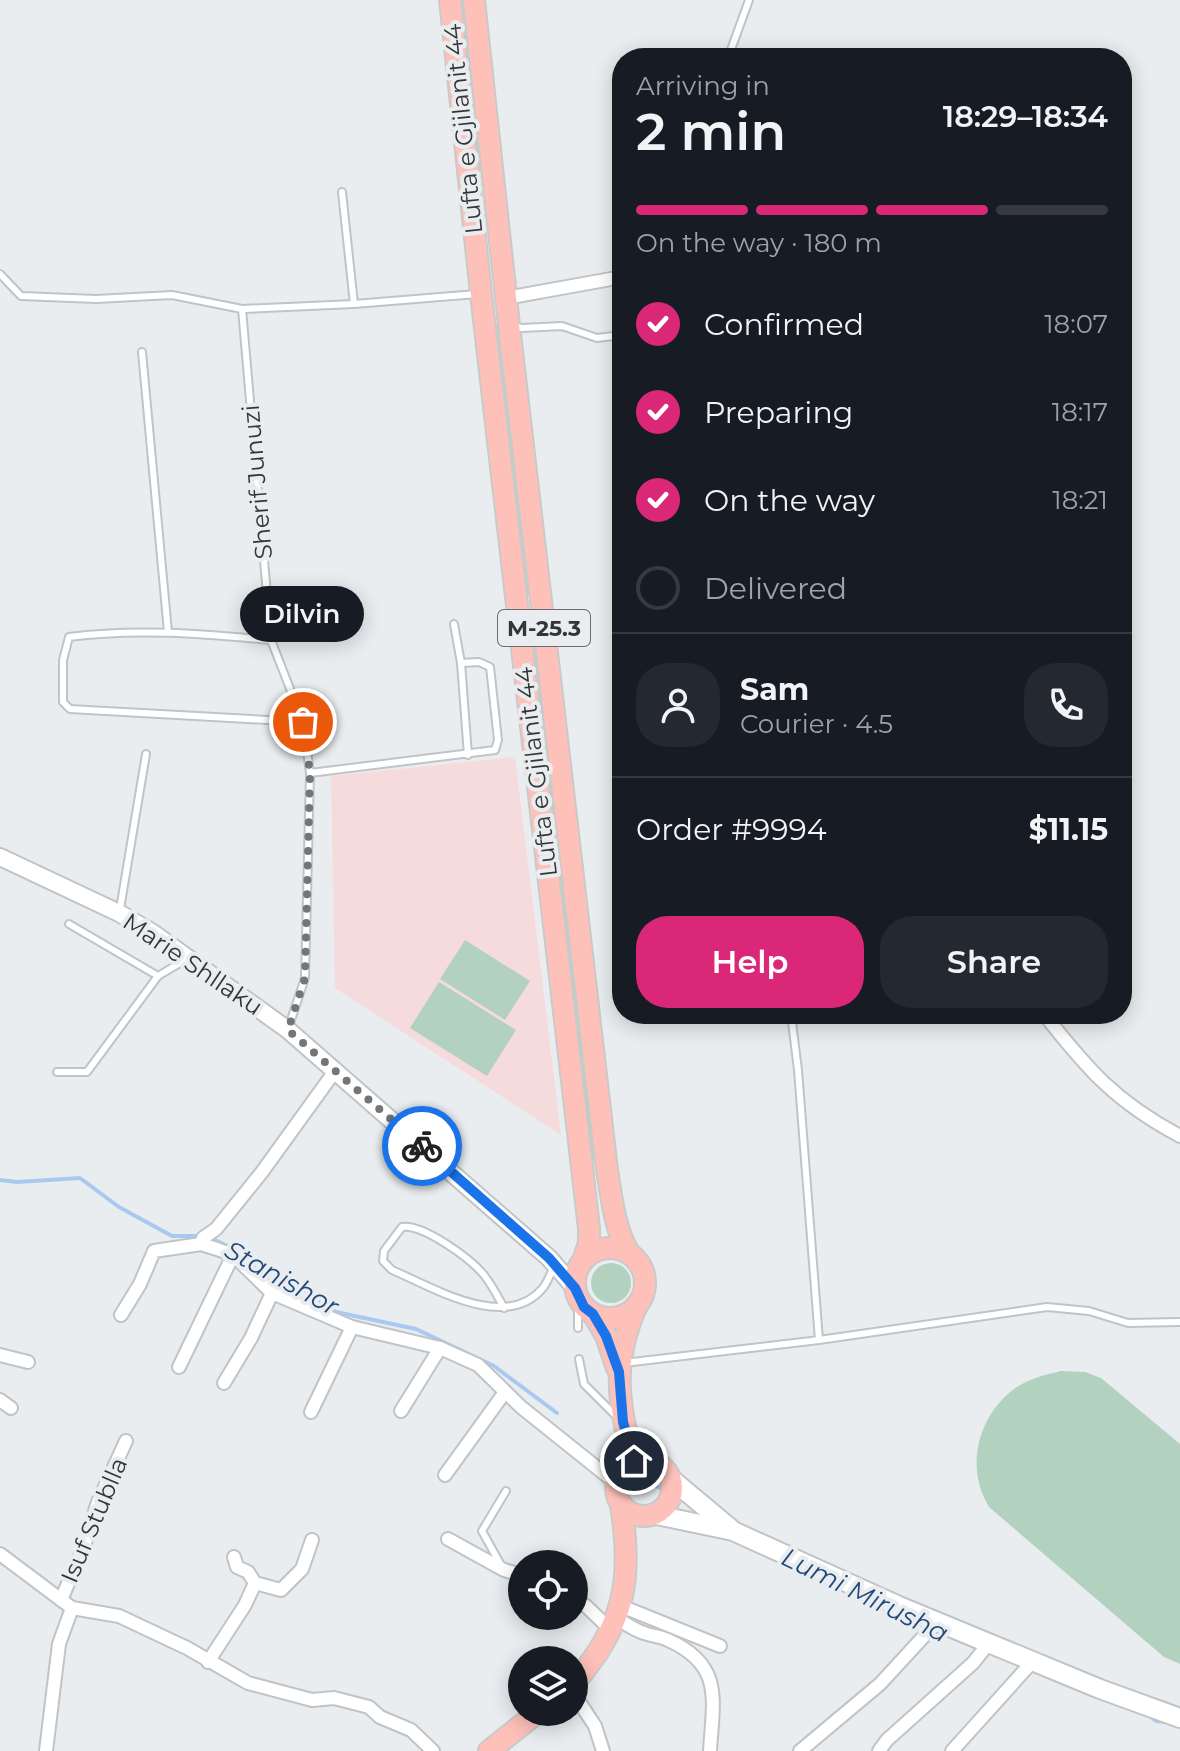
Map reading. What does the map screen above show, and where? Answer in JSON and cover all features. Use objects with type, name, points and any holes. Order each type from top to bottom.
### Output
[{"type":"main road","name":"Lufta e Gjilanit 44","points":[[450,0],[589,1228],[589,1243],[582,1260]]},
{"type":"main road","name":"Lufta e Gjilanit 44","points":[[474,0],[607,1170],[619,1237],[629,1253]]},
{"type":"main road","points":[[582,1260],[594,1251],[606,1248],[618,1248],[629,1253]]},
{"type":"main road","name":"M-25.3","points":[[629,1253],[643,1271],[643,1294],[623,1340],[618,1367],[623,1422],[634,1461]]},
{"type":"main road","name":"M-25.3","points":[[582,1260],[577,1270],[576,1293],[585,1321],[606,1336],[618,1367]]},
{"type":"main road","points":[[585,1321],[612,1318],[630,1312],[637,1305]]},
{"type":"main road","points":[[588,1667],[616,1618],[627,1544],[617,1496],[616,1483],[621,1471],[634,1461],[643,1459],[660,1464],[670,1478],[733,1531]]},
{"type":"main road","points":[[627,1544],[648,1515],[667,1504],[672,1487],[670,1478]]},
{"type":"main road","points":[[621,1505],[635,1515],[733,1531],[937,1622],[1180,1718]]},
{"type":"main road","points":[[1154,1709],[1180,1710]]},
{"type":"main road","points":[[489,1751],[520,1726]]},
{"type":"street","points":[[506,298],[612,279]]},
{"type":"street","name":"Marie Shllaku","points":[[0,857],[119,913],[288,1030],[552,1261],[576,1293]]},
{"type":"street","points":[[1052,1024],[1074,1053],[1124,1102],[1143,1117],[1180,1136]]},
{"type":"street","points":[[121,1315],[140,1284],[154,1251],[202,1241],[216,1229],[262,1172],[335,1071]]},
{"type":"street","points":[[202,1241],[233,1255],[272,1293],[352,1327],[440,1348],[478,1365],[505,1392],[616,1483]]},
{"type":"street","points":[[179,1367],[233,1255]]},
{"type":"street","points":[[552,1261],[582,1260]]},
{"type":"street","points":[[224,1383],[251,1338],[272,1293]]},
{"type":"street","points":[[311,1412],[352,1327]]},
{"type":"street","points":[[401,1411],[440,1348]]},
{"type":"street","points":[[0,1355],[28,1362]]},
{"type":"street","points":[[445,1475],[505,1392]]},
{"type":"street","name":"Isuf Stublla","points":[[46,1751],[66,1604],[98,1502],[126,1441]]},
{"type":"street","points":[[448,1539],[508,1571]]},
{"type":"street","points":[[234,1557],[237,1567],[248,1572],[255,1583],[281,1590],[302,1569],[312,1540]]},
{"type":"street","points":[[0,1554],[66,1604],[119,1616],[187,1648],[248,1683],[312,1700],[334,1698],[369,1707],[380,1717],[411,1730],[433,1751]]},
{"type":"street","points":[[208,1662],[245,1605],[255,1583]]},
{"type":"street","points":[[588,1607],[616,1618],[720,1646]]},
{"type":"street","points":[[616,1618],[641,1633],[666,1638],[702,1663],[712,1681],[710,1751]]},
{"type":"street","points":[[800,1751],[880,1684],[937,1622]]},
{"type":"street","points":[[879,1751],[887,1740],[973,1663],[989,1643]]},
{"type":"street","points":[[952,1751],[1033,1661]]},
{"type":"street","points":[[588,1715],[603,1751]]},
{"type":"lane","points":[[732,48],[749,0]]},
{"type":"lane","points":[[342,192],[354,304]]},
{"type":"lane","points":[[0,274],[21,296],[96,299],[172,295],[242,309],[481,294]]},
{"type":"lane","name":"Sherif Junuzi","points":[[242,309],[271,640],[303,722],[310,773],[305,978],[288,1030]]},
{"type":"lane","points":[[509,325],[522,328],[562,326],[597,338],[612,336]]},
{"type":"lane","points":[[142,352],[168,632]]},
{"type":"lane","points":[[454,624],[461,663],[468,755]]},
{"type":"lane","points":[[271,640],[168,632],[98,633],[69,637],[63,660],[63,702],[70,709],[303,722]]},
{"type":"lane","points":[[310,773],[495,750],[498,740],[490,667],[479,662],[461,663]]},
{"type":"lane","points":[[119,913],[146,754]]},
{"type":"lane","points":[[69,924],[158,976]]},
{"type":"lane","points":[[57,1072],[87,1072],[158,976],[188,958]]},
{"type":"lane","points":[[792,1024],[819,1340]]},
{"type":"lane","points":[[504,1308],[483,1274],[473,1264],[413,1226],[402,1227],[384,1251],[383,1261],[392,1270],[467,1302],[504,1308],[524,1303],[542,1289],[552,1261]]},
{"type":"lane","points":[[618,1367],[1047,1307],[1089,1311],[1128,1323],[1180,1322]]},
{"type":"lane","points":[[579,1359],[584,1384],[623,1422]]},
{"type":"lane","points":[[504,1570],[482,1531],[506,1491]]},
{"type":"shaded area","points":[[515,757],[561,1135],[335,988],[331,776]]},
{"type":"green space","points":[[459,0],[466,0],[483,172],[476,171]]},
{"type":"green space","points":[[501,325],[530,596],[524,596],[493,326]]},
{"type":"green space","points":[[535,635],[598,1160],[591,1162],[528,636]]},
{"type":"green space","points":[[465,940],[530,981],[505,1020],[440,979]]},
{"type":"green space","points":[[439,982],[516,1030],[487,1076],[410,1028]]},
{"type":"green space","points":[[611,1263],[625,1269],[631,1283],[625,1297],[611,1303],[597,1297],[591,1283],[597,1269]]},
{"type":"green space","points":[[1061,1371],[1085,1372],[1101,1378],[1180,1444],[1180,1664],[1164,1657],[989,1507],[982,1492],[977,1460],[979,1444],[991,1414],[1014,1389],[1036,1378]]},
{"type":"waterway","name":"Stanishor","points":[[0,1180],[17,1182],[80,1178],[119,1207],[172,1236],[200,1236]]},
{"type":"waterway","name":"Stanishor","points":[[209,1237],[271,1268],[336,1312],[416,1329],[494,1366],[557,1413]]},
{"type":"waterway","name":"Lumi Mirusha","points":[[647,1481],[684,1500]]},
{"type":"waterway","name":"Lumi Mirusha","points":[[911,1621],[977,1648]]},
{"type":"waterway","name":"Lumi Mirusha","points":[[1147,1714],[1156,1721],[1168,1722]]},
{"type":"way so far","points":[[303,722],[310,773],[305,978],[288,1030],[422,1146]]},
{"type":"place","name":"Dilvin","points":[[303,722]]},
{"type":"route","points":[[422,1146],[549,1258],[575,1288],[584,1307],[593,1314],[606,1336],[619,1372],[623,1422],[634,1461]]}]
